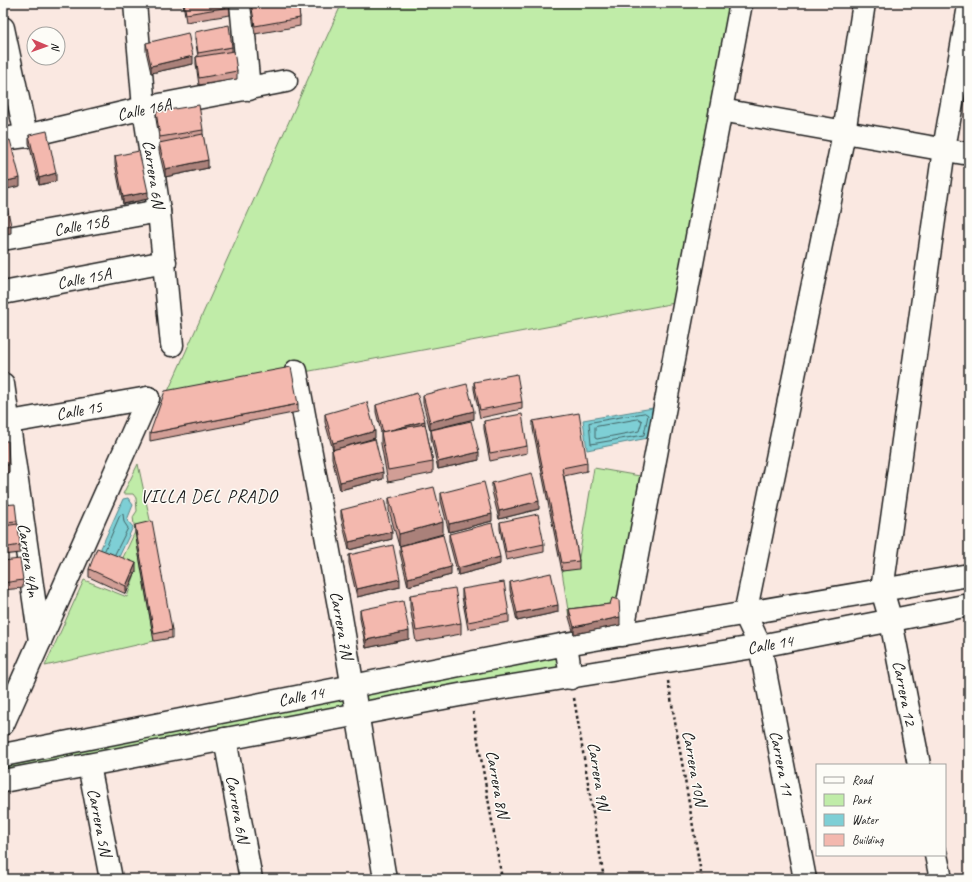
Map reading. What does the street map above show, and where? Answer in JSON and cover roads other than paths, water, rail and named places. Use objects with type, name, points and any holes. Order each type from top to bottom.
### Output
[{"type":"street","name":"Carrera 6N","points":[[135,3],[144,108],[160,211],[166,262],[172,345]]},
{"type":"street","points":[[241,3],[249,89]]},
{"type":"street","points":[[622,635],[741,3]]},
{"type":"street","points":[[744,614],[844,133],[864,3]]},
{"type":"street","points":[[882,590],[944,149],[969,6]]},
{"type":"street","points":[[3,28],[26,136]]},
{"type":"street","name":"Calle 16A","points":[[3,139],[26,136],[144,108],[286,81]]},
{"type":"street","points":[[721,110],[969,154]]},
{"type":"street","name":"Calle 15B","points":[[3,239],[160,211]]},
{"type":"street","name":"Calle 15A","points":[[3,293],[166,262]]},
{"type":"street","name":"Carrera 7N","points":[[296,371],[386,879]]},
{"type":"street","name":"Carrera 4An","points":[[3,384],[10,422],[40,641]]},
{"type":"street","name":"Calle 15","points":[[10,422],[148,398],[40,641]]},
{"type":"street","name":"Calle 14","points":[[3,755],[566,644],[969,575]]},
{"type":"street","name":"Carrera 12","points":[[882,590],[891,621],[919,764]]},
{"type":"street","name":"Calle 14","points":[[3,781],[357,714],[760,646],[969,605]]},
{"type":"street","name":"Carrera 11","points":[[744,614],[760,646],[804,879]]},
{"type":"street","points":[[3,724],[40,641]]},
{"type":"street","points":[[566,644],[571,678]]},
{"type":"street","name":"Carrera 6N","points":[[225,739],[251,879]]},
{"type":"street","name":"Carrera 5N","points":[[90,765],[111,879]]},
{"type":"street","points":[[936,856],[941,879]]},
{"type":"water","points":[[653,408],[648,438],[587,450],[583,420]]},
{"type":"water","points":[[128,498],[133,505],[127,520],[133,527],[119,557],[101,553],[101,548],[123,499]]},
{"type":"district","name":"VILLA DEL PRADO","points":[[209,496]]}]
